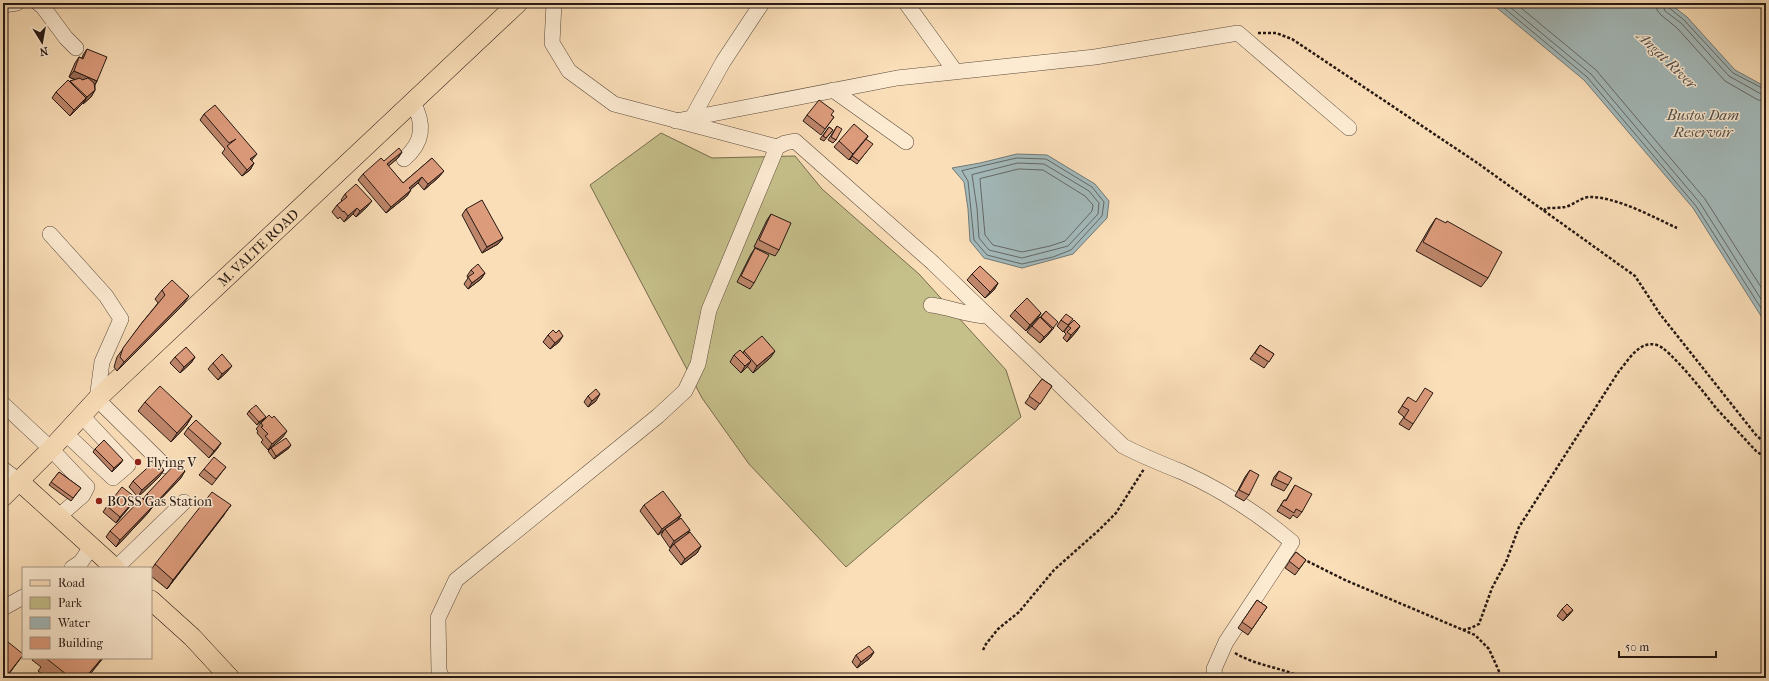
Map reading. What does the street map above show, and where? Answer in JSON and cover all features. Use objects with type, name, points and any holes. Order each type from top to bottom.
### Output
[{"type":"main road","name":"M. VALTE ROAD","points":[[3,497],[98,399],[515,4]]},
{"type":"main road","points":[[19,481],[115,567]]},
{"type":"main road","points":[[152,601],[192,637],[230,678]]},
{"type":"street","points":[[3,5],[17,3]]},
{"type":"street","points":[[38,3],[43,7],[66,38],[76,48]]},
{"type":"street","points":[[554,3],[552,43],[569,72],[614,104],[776,147],[795,141],[933,263],[1123,446],[1150,460],[1182,472],[1231,498],[1255,513],[1292,542],[1226,642],[1214,669],[1215,678]]},
{"type":"street","points":[[692,118],[723,62],[762,3]]},
{"type":"street","points":[[906,3],[955,71]]},
{"type":"street","points":[[676,121],[897,78],[1095,57],[1238,34],[1349,128]]},
{"type":"street","points":[[833,90],[906,142]]},
{"type":"street","points":[[404,159],[418,144],[420,133],[421,122],[419,113],[412,101]]},
{"type":"street","points":[[442,678],[439,671],[438,618],[456,580],[658,416],[685,392],[698,364],[709,310],[776,147]]},
{"type":"street","points":[[50,234],[106,296],[121,319],[102,362],[98,399],[165,466]]},
{"type":"street","points":[[931,305],[944,306],[973,315],[988,316]]},
{"type":"street","points":[[3,404],[51,449],[86,488],[83,494],[58,517]]},
{"type":"street","points":[[64,433],[113,478],[128,465],[82,416]]},
{"type":"street","points":[[3,469],[19,481]]},
{"type":"street","points":[[117,567],[184,502]]},
{"type":"street","points":[[74,567],[81,562],[91,547]]},
{"type":"street","points":[[5,607],[22,598]]},
{"type":"path","points":[[1238,34],[1276,33],[1292,39],[1476,162],[1635,276],[1660,314],[1756,435],[1766,444]]},
{"type":"path","points":[[1544,211],[1546,208],[1566,207],[1581,199],[1590,197],[1633,207],[1677,228]]},
{"type":"path","points":[[1463,630],[1479,624],[1492,588],[1506,562],[1519,527],[1619,371],[1637,349],[1644,345],[1658,345],[1665,350],[1684,369],[1756,452],[1766,458]]},
{"type":"path","points":[[983,650],[998,629],[1019,612],[1054,570],[1116,513],[1150,460]]},
{"type":"path","points":[[1292,542],[1299,557],[1324,570],[1474,634],[1484,643],[1496,663],[1502,678]]},
{"type":"path","points":[[1226,642],[1227,649],[1247,660],[1294,673],[1303,678]]},
{"type":"path","points":[[1332,678],[1338,678]]},
{"type":"green space","points":[[661,133],[712,158],[795,156],[822,189],[919,274],[1006,370],[1021,417],[846,567],[749,464],[702,398],[590,185]]},
{"type":"water","name":"Bustos Dam Reservoir","points":[[1491,3],[1669,3],[1687,17],[1735,70],[1766,87],[1766,324],[1693,208],[1584,80]]},
{"type":"water","points":[[1017,154],[1047,155],[1095,184],[1109,201],[1107,218],[1073,254],[1022,268],[984,258],[970,241],[968,209],[964,182],[952,168]]},
{"type":"building","points":[[87,49],[107,57],[97,81],[74,71],[79,57],[83,59]]},
{"type":"building","points":[[80,78],[82,80],[88,78],[94,83],[95,90],[87,97],[70,81]]},
{"type":"building","points":[[68,80],[86,98],[74,110],[56,92]]},
{"type":"building","points":[[819,100],[834,111],[831,115],[834,117],[825,129],[807,115]]},
{"type":"building","points":[[215,105],[257,154],[250,159],[254,163],[247,170],[227,146],[236,139],[229,143],[204,114]]},
{"type":"building","points":[[854,124],[868,136],[853,154],[839,141]]},
{"type":"building","points":[[837,126],[842,129],[836,140],[831,137]]},
{"type":"building","points":[[829,127],[833,130],[826,138],[823,136]]},
{"type":"building","points":[[866,139],[873,144],[859,161],[852,156]]},
{"type":"building","points":[[399,148],[402,152],[387,164],[403,183],[432,158],[444,171],[428,184],[422,177],[409,188],[411,190],[391,207],[363,174],[381,158],[384,161]]},
{"type":"building","points":[[356,184],[372,201],[360,211],[357,208],[348,216],[337,205],[347,197],[345,194]]},
{"type":"building","points":[[482,200],[503,238],[487,247],[466,209]]},
{"type":"building","points":[[771,214],[791,223],[779,250],[759,240]]},
{"type":"building","points":[[1436,218],[1446,223],[1447,221],[1502,252],[1488,278],[1423,242]]},
{"type":"building","points":[[755,248],[769,255],[754,283],[741,276]]},
{"type":"building","points":[[478,264],[485,273],[472,283],[468,277],[474,273],[471,270]]},
{"type":"building","points":[[980,266],[998,283],[990,292],[972,274]]},
{"type":"building","points":[[172,280],[189,296],[124,362],[120,357],[123,348],[165,295],[162,290]]},
{"type":"building","points":[[1027,298],[1041,313],[1030,325],[1015,310]]},
{"type":"building","points":[[1046,311],[1058,322],[1053,328],[1041,317]]},
{"type":"building","points":[[1066,314],[1073,319],[1068,325],[1061,320]]},
{"type":"building","points":[[1040,317],[1052,329],[1044,337],[1032,326]]},
{"type":"building","points":[[1074,320],[1080,326],[1071,335],[1067,332],[1071,328],[1068,326]]},
{"type":"building","points":[[553,330],[556,333],[559,330],[563,336],[555,343],[548,335]]},
{"type":"building","points":[[762,336],[775,351],[757,366],[744,351]]},
{"type":"building","points":[[1260,345],[1274,354],[1269,362],[1255,353]]},
{"type":"building","points":[[186,347],[195,357],[184,367],[175,357]]},
{"type":"building","points":[[740,350],[751,361],[745,366],[734,355]]},
{"type":"building","points":[[222,354],[232,366],[222,374],[213,363]]},
{"type":"building","points":[[1042,379],[1052,386],[1040,404],[1029,396]]},
{"type":"building","points":[[160,386],[192,416],[177,433],[145,402]]},
{"type":"building","points":[[1425,388],[1433,393],[1413,424],[1404,418],[1409,410],[1402,406],[1408,397],[1416,402]]},
{"type":"building","points":[[596,389],[600,394],[592,401],[588,396]]},
{"type":"building","points":[[256,405],[266,417],[259,422],[249,411]]},
{"type":"building","points":[[269,415],[272,418],[274,416],[287,431],[272,444],[265,436],[268,434],[261,427],[263,426],[261,423]]},
{"type":"building","points":[[196,420],[221,443],[214,451],[188,428]]},
{"type":"building","points":[[286,438],[291,445],[276,456],[271,448]]},
{"type":"building","points":[[104,440],[123,460],[114,468],[95,449]]},
{"type":"building","points":[[214,457],[226,467],[216,479],[204,469]]},
{"type":"building","points":[[156,460],[164,470],[142,490],[133,481]]},
{"type":"building","points":[[176,463],[185,471],[156,503],[147,494]]},
{"type":"building","points":[[1250,470],[1259,475],[1249,495],[1239,490]]},
{"type":"building","points":[[1279,471],[1292,478],[1288,485],[1275,479]]},
{"type":"building","points":[[59,472],[81,488],[73,498],[51,482]]},
{"type":"building","points":[[1295,485],[1312,494],[1302,512],[1296,509],[1294,513],[1281,505],[1284,500],[1286,501]]},
{"type":"building","points":[[122,487],[136,498],[120,517],[107,506]]},
{"type":"building","points":[[663,491],[681,515],[662,529],[644,505]]},
{"type":"building","points":[[212,492],[231,505],[173,580],[155,564]]},
{"type":"building","points":[[142,498],[152,507],[120,540],[110,531]]},
{"type":"building","points":[[681,518],[690,530],[674,541],[665,529]]},
{"type":"building","points":[[690,532],[701,546],[685,559],[674,544]]},
{"type":"building","points":[[1296,552],[1306,560],[1299,569],[1289,561]]},
{"type":"building","points":[[1257,600],[1267,607],[1252,629],[1242,622]]},
{"type":"building","points":[[1567,604],[1573,610],[1567,615],[1562,609]]},
{"type":"building","points":[[3,638],[22,653],[22,656],[5,678],[3,678]]},
{"type":"building","points":[[869,646],[874,652],[861,662],[856,655]]},
{"type":"building","points":[[47,659],[101,659],[85,678],[71,678]]},
{"type":"place","name":"Flying V","points":[[138,462]]},
{"type":"place","name":"BOSS Gas Station","points":[[99,501]]},
{"type":"water label","name":"Angat River","points":[[1667,60]]}]
